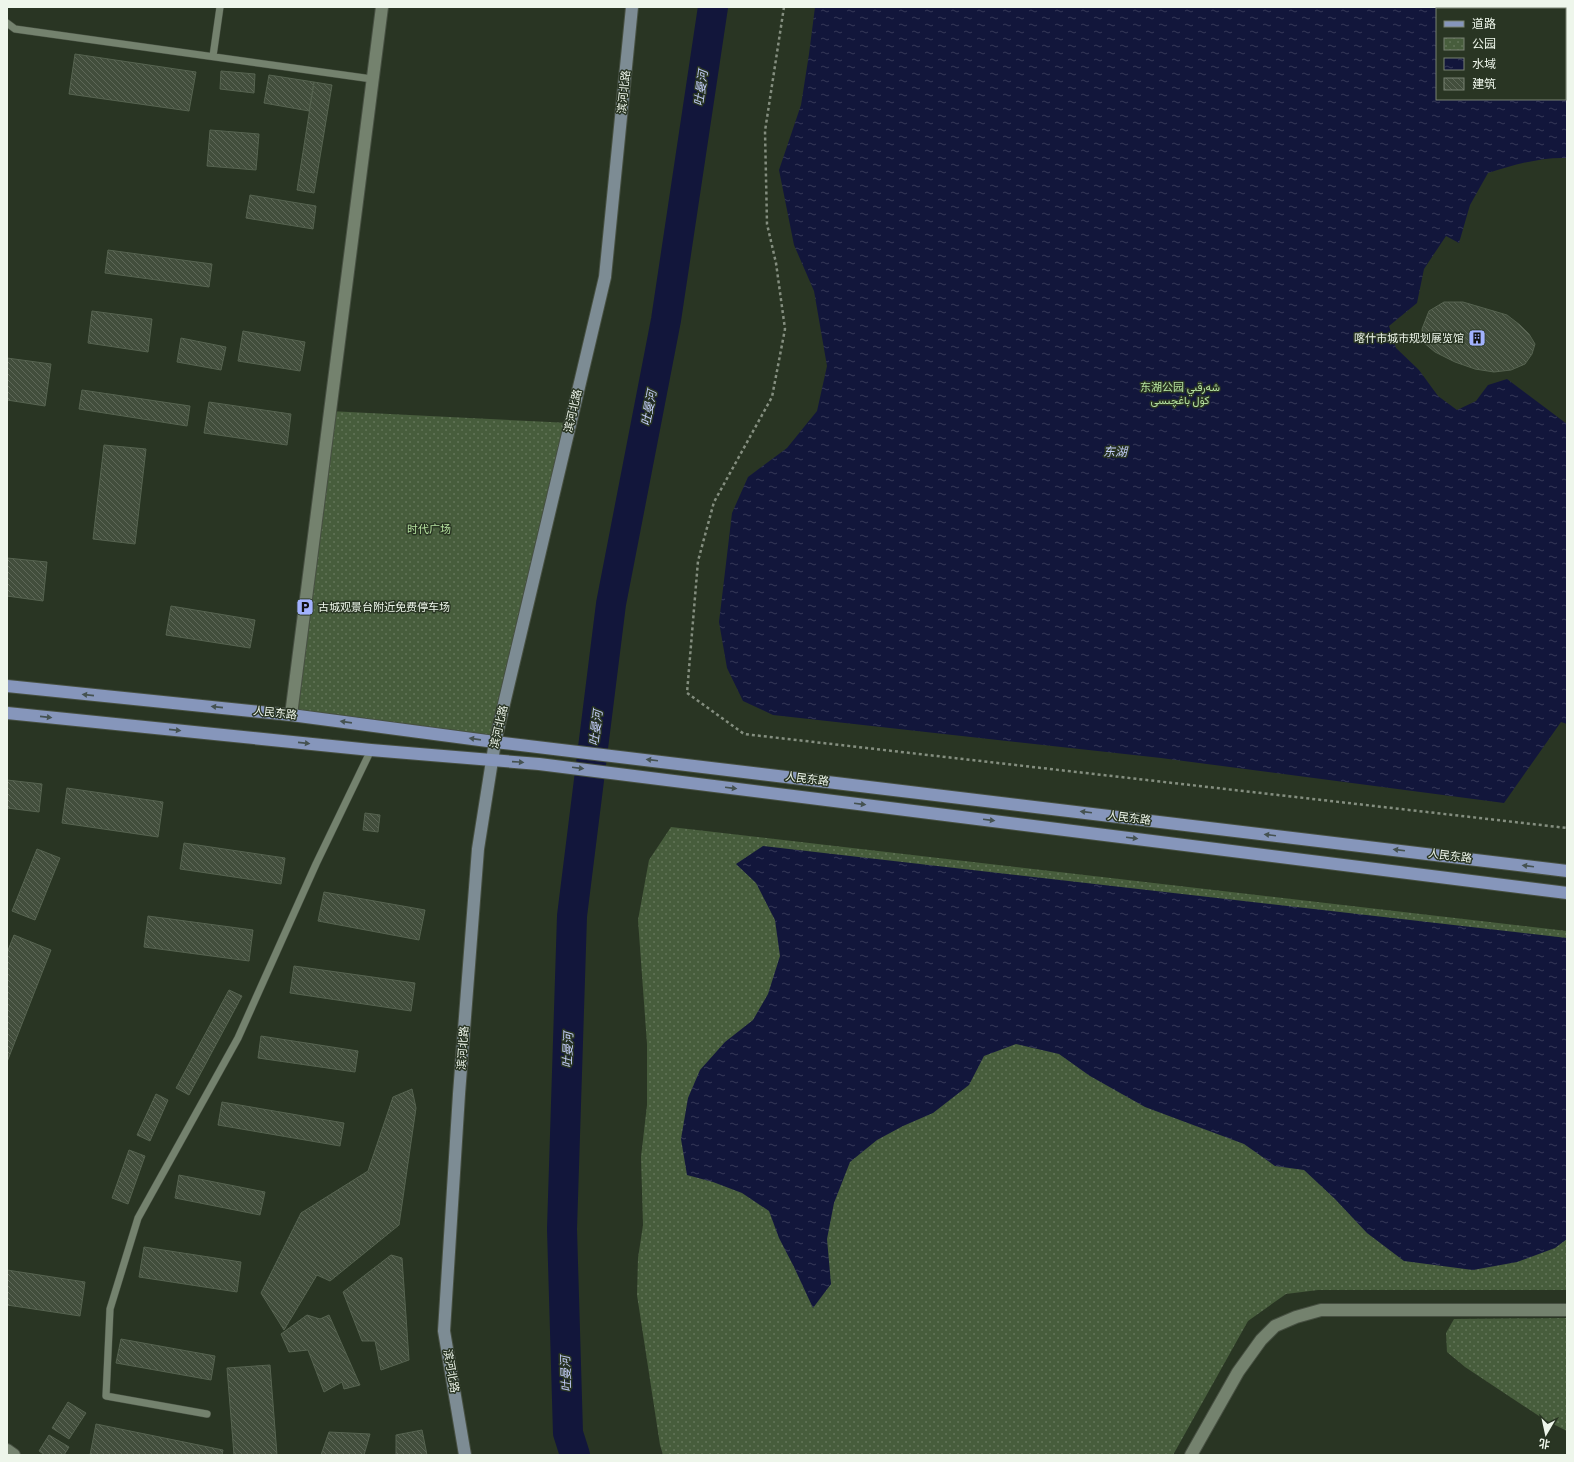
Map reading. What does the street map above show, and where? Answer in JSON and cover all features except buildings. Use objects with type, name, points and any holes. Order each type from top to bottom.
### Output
[{"type":"main road","name":"滨河北路","points":[[465,1455],[444,1332],[459,1094],[478,849],[495,742],[605,276],[632,7]]},
{"type":"main road","name":"人民东路","points":[[7,686],[291,715],[495,742],[691,764],[1567,871]]},
{"type":"main road","points":[[7,713],[372,750],[492,760]]},
{"type":"main road","name":"人民东路","points":[[492,760],[539,764],[693,783],[1567,893]]},
{"type":"street","points":[[291,715],[382,7]]},
{"type":"street","points":[[1191,1455],[1238,1372],[1261,1340],[1275,1326],[1296,1317],[1320,1310],[1567,1310]]},
{"type":"street","points":[[7,1450],[14,1455]]},
{"type":"lane","points":[[213,56],[220,7]]},
{"type":"lane","points":[[7,23],[15,29],[372,79]]},
{"type":"lane","points":[[207,1414],[106,1396],[110,1309],[138,1218],[238,1038],[316,864],[372,750]]},
{"type":"path","points":[[784,7],[765,131],[767,224],[776,263],[785,329],[772,397],[714,502],[698,562],[687,693],[744,734],[1567,828]]},
{"type":"green space","name":"时代广场","points":[[329,411],[570,423],[495,742],[291,715]]},
{"type":"green space","points":[[671,827],[1567,931],[1567,1290],[1318,1290],[1286,1294],[1248,1321],[1173,1455],[663,1455],[660,1445],[637,1295],[638,1258],[643,1225],[641,1157],[647,1105],[647,1044],[638,920],[649,860]]},
{"type":"green space","points":[[1567,1318],[1567,1431],[1545,1420],[1465,1367],[1447,1352],[1446,1333],[1454,1319]]},
{"type":"water","name":"东湖","points":[[815,7],[1567,7],[1567,158],[1537,160],[1517,164],[1488,173],[1470,205],[1459,243],[1446,236],[1424,269],[1417,303],[1389,326],[1396,348],[1419,370],[1438,396],[1457,410],[1476,401],[1488,385],[1507,379],[1567,424],[1567,724],[1561,722],[1504,803],[1161,758],[773,715],[743,701],[727,668],[719,622],[732,513],[748,477],[787,448],[817,411],[827,366],[814,291],[794,245],[779,170],[801,105]]},
{"type":"water","points":[[763,846],[1567,938],[1567,1239],[1555,1248],[1517,1262],[1473,1270],[1404,1261],[1367,1233],[1335,1199],[1304,1170],[1275,1166],[1244,1144],[1145,1107],[1090,1076],[1059,1054],[1016,1044],[984,1056],[969,1085],[933,1113],[903,1126],[877,1140],[850,1162],[834,1203],[827,1239],[831,1284],[813,1308],[779,1238],[769,1211],[742,1193],[713,1182],[687,1175],[681,1139],[688,1098],[700,1070],[725,1042],[753,1020],[768,994],[780,956],[775,920],[756,883],[736,864]]},
{"type":"waterway","name":"吐曼河","points":[[575,1455],[568,1433],[562,1229],[572,916],[611,604],[666,320],[713,7]]},
{"type":"place","name":"喀什市城市规划展览馆","points":[[1477,338]]},
{"type":"place","name":"古城观景台附近免费停车场","points":[[305,607]]},
{"type":"park label","name":"东湖公园 شەرقىي كۆل باغچىسى","points":[[1180,393]]}]
